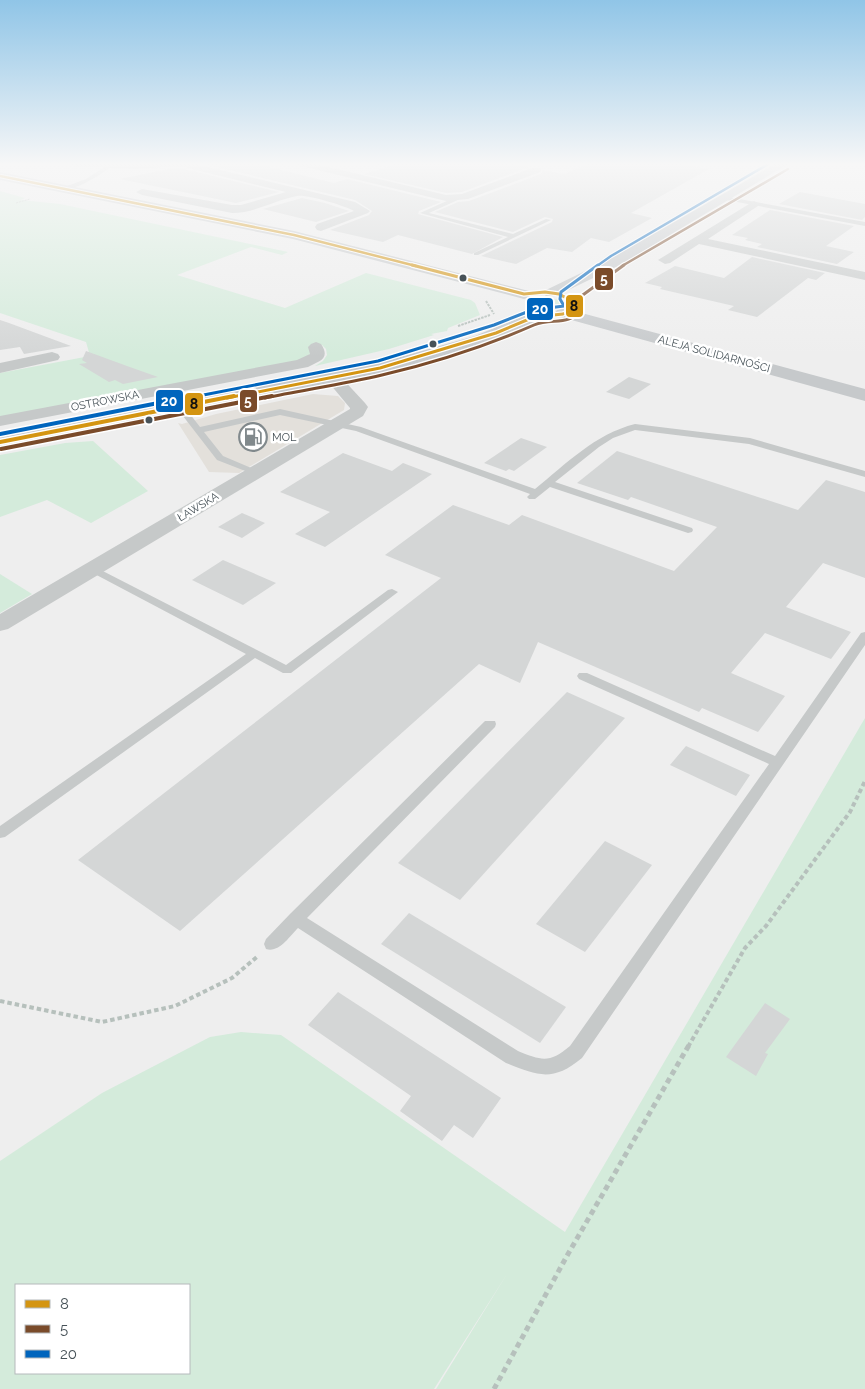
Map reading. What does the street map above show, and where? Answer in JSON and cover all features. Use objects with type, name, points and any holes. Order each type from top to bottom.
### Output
[{"type":"main road","points":[[217,228],[281,241],[516,306],[564,303]]},
{"type":"main road","points":[[258,228],[294,235],[516,306],[538,315],[564,303],[615,262],[673,228]]},
{"type":"main road","name":"ALEJA SOLIDARNOŚCI","points":[[564,303],[865,385]]},
{"type":"main road","name":"ALEJA SOLIDARNOŚCI","points":[[564,303],[865,395]]},
{"type":"main road","name":"OSTROWSKA","points":[[474,340],[516,306]]},
{"type":"main road","name":"OSTROWSKA","points":[[0,442],[332,378],[434,354],[518,325],[538,315]]},
{"type":"street","points":[[664,260],[716,228]]},
{"type":"street","points":[[697,240],[865,276]]},
{"type":"street","name":"OSTROWSKA","points":[[0,421],[302,364],[317,356],[316,346]]},
{"type":"street","points":[[0,368],[52,357]]},
{"type":"street","name":"ŁAWSKA","points":[[0,624],[357,412],[359,407],[332,378]]},
{"type":"lane","points":[[480,228],[513,236]]},
{"type":"lane","points":[[476,254],[531,228]]},
{"type":"lane","points":[[180,407],[200,430],[220,458],[256,472]]},
{"type":"lane","points":[[200,430],[280,412],[339,423],[534,495],[582,456],[621,430],[635,427],[764,444],[865,474]]},
{"type":"lane","points":[[549,483],[688,530]]},
{"type":"lane","points":[[93,569],[287,670],[392,592]]},
{"type":"lane","points":[[296,919],[512,1057],[529,1064],[549,1068],[564,1063],[576,1052],[865,636]]},
{"type":"lane","points":[[0,832],[255,653]]},
{"type":"lane","points":[[583,676],[777,762]]},
{"type":"lane","points":[[272,944],[490,724]]},
{"type":"path","points":[[482,299],[486,300],[493,314],[516,306]]},
{"type":"path","points":[[494,1389],[568,1254],[745,948],[766,926],[850,812],[865,781]]},
{"type":"path","points":[[0,1001],[102,1022],[175,1006],[232,978],[272,944]]},
{"type":"shaded area","points":[[313,394],[338,396],[345,403],[344,410],[239,473],[209,472],[178,423],[182,424],[216,414]]},
{"type":"green space","points":[[0,228],[173,228],[288,252],[282,255],[251,247],[177,275],[285,308],[366,273],[471,300],[475,303],[480,315],[448,328],[447,331],[431,334],[434,335],[389,349],[315,366],[323,361],[327,355],[326,349],[322,345],[311,348],[312,352],[303,360],[0,417],[0,373],[90,356],[86,342],[0,313]]},
{"type":"green space","points":[[545,297],[559,300],[563,306],[559,309],[544,312],[534,310],[525,305],[532,298]]},
{"type":"green space","points":[[93,441],[148,491],[91,523],[47,500],[0,517],[0,455],[65,443]]},
{"type":"green space","points":[[0,574],[32,594],[0,613]]},
{"type":"green space","points":[[865,718],[865,1389],[436,1389],[507,1274],[434,1389],[0,1389],[0,1161],[102,1093],[210,1037],[241,1032],[281,1035],[565,1232]]},
{"type":"building","points":[[336,228],[469,228],[503,237],[472,254],[398,235],[383,242],[330,230]]},
{"type":"building","points":[[497,228],[522,228],[513,232]]},
{"type":"building","points":[[540,228],[634,228],[609,242],[591,238],[572,252],[547,248],[516,264],[481,256]]},
{"type":"building","points":[[743,228],[851,228],[826,246],[854,252],[837,264],[757,247],[762,244],[745,240],[748,238],[732,235]]},
{"type":"building","points":[[752,257],[825,273],[816,280],[808,278],[757,317],[728,310],[734,306],[660,289],[662,287],[645,283],[675,266],[724,278]]},
{"type":"building","points":[[0,320],[71,346],[24,354],[20,347],[0,350]]},
{"type":"building","points":[[86,351],[158,377],[123,384],[115,380],[109,382],[79,364],[87,363],[82,360]]},
{"type":"building","points":[[629,377],[651,384],[629,399],[606,392]]},
{"type":"building","points":[[521,438],[547,447],[514,471],[509,469],[506,471],[484,463]]},
{"type":"building","points":[[617,451],[798,510],[826,480],[865,492],[865,578],[823,563],[786,607],[851,632],[831,659],[765,633],[731,673],[785,696],[758,732],[702,708],[699,712],[538,642],[520,683],[479,664],[180,931],[78,860],[441,578],[385,555],[453,505],[509,525],[522,515],[674,571],[717,527],[631,497],[628,500],[577,483]]},
{"type":"building","points":[[343,453],[392,471],[403,463],[432,474],[325,547],[295,534],[330,512],[280,492]]},
{"type":"building","points":[[242,513],[265,523],[242,538],[218,527]]},
{"type":"building","points":[[223,560],[276,583],[243,605],[192,580]]},
{"type":"building","points":[[567,692],[625,718],[460,900],[398,863]]},
{"type":"building","points":[[686,746],[750,775],[736,796],[670,765]]},
{"type":"building","points":[[605,841],[652,865],[585,952],[536,924]]},
{"type":"building","points":[[409,913],[566,1007],[540,1043],[381,944]]},
{"type":"building","points":[[338,992],[501,1098],[473,1138],[454,1125],[442,1141],[400,1111],[411,1096],[308,1025]]},
{"type":"building","points":[[765,1003],[790,1019],[765,1053],[768,1054],[756,1076],[726,1057]]},
{"type":"transit line","name":"8","points":[[0,442],[380,368],[496,333],[534,317],[563,314],[572,310],[575,305],[565,296],[559,294],[545,292],[524,294],[294,235],[258,228]]},
{"type":"transit line","name":"20","points":[[0,434],[378,361],[494,325],[532,310],[564,306],[560,299],[561,292],[611,256],[659,228]]},
{"type":"transit line","name":"5","points":[[1,449],[382,375],[499,340],[519,333],[536,324],[570,320],[582,308],[580,297],[619,268],[688,228]]},
{"type":"place","name":"MOL","points":[[253,437]]}]
